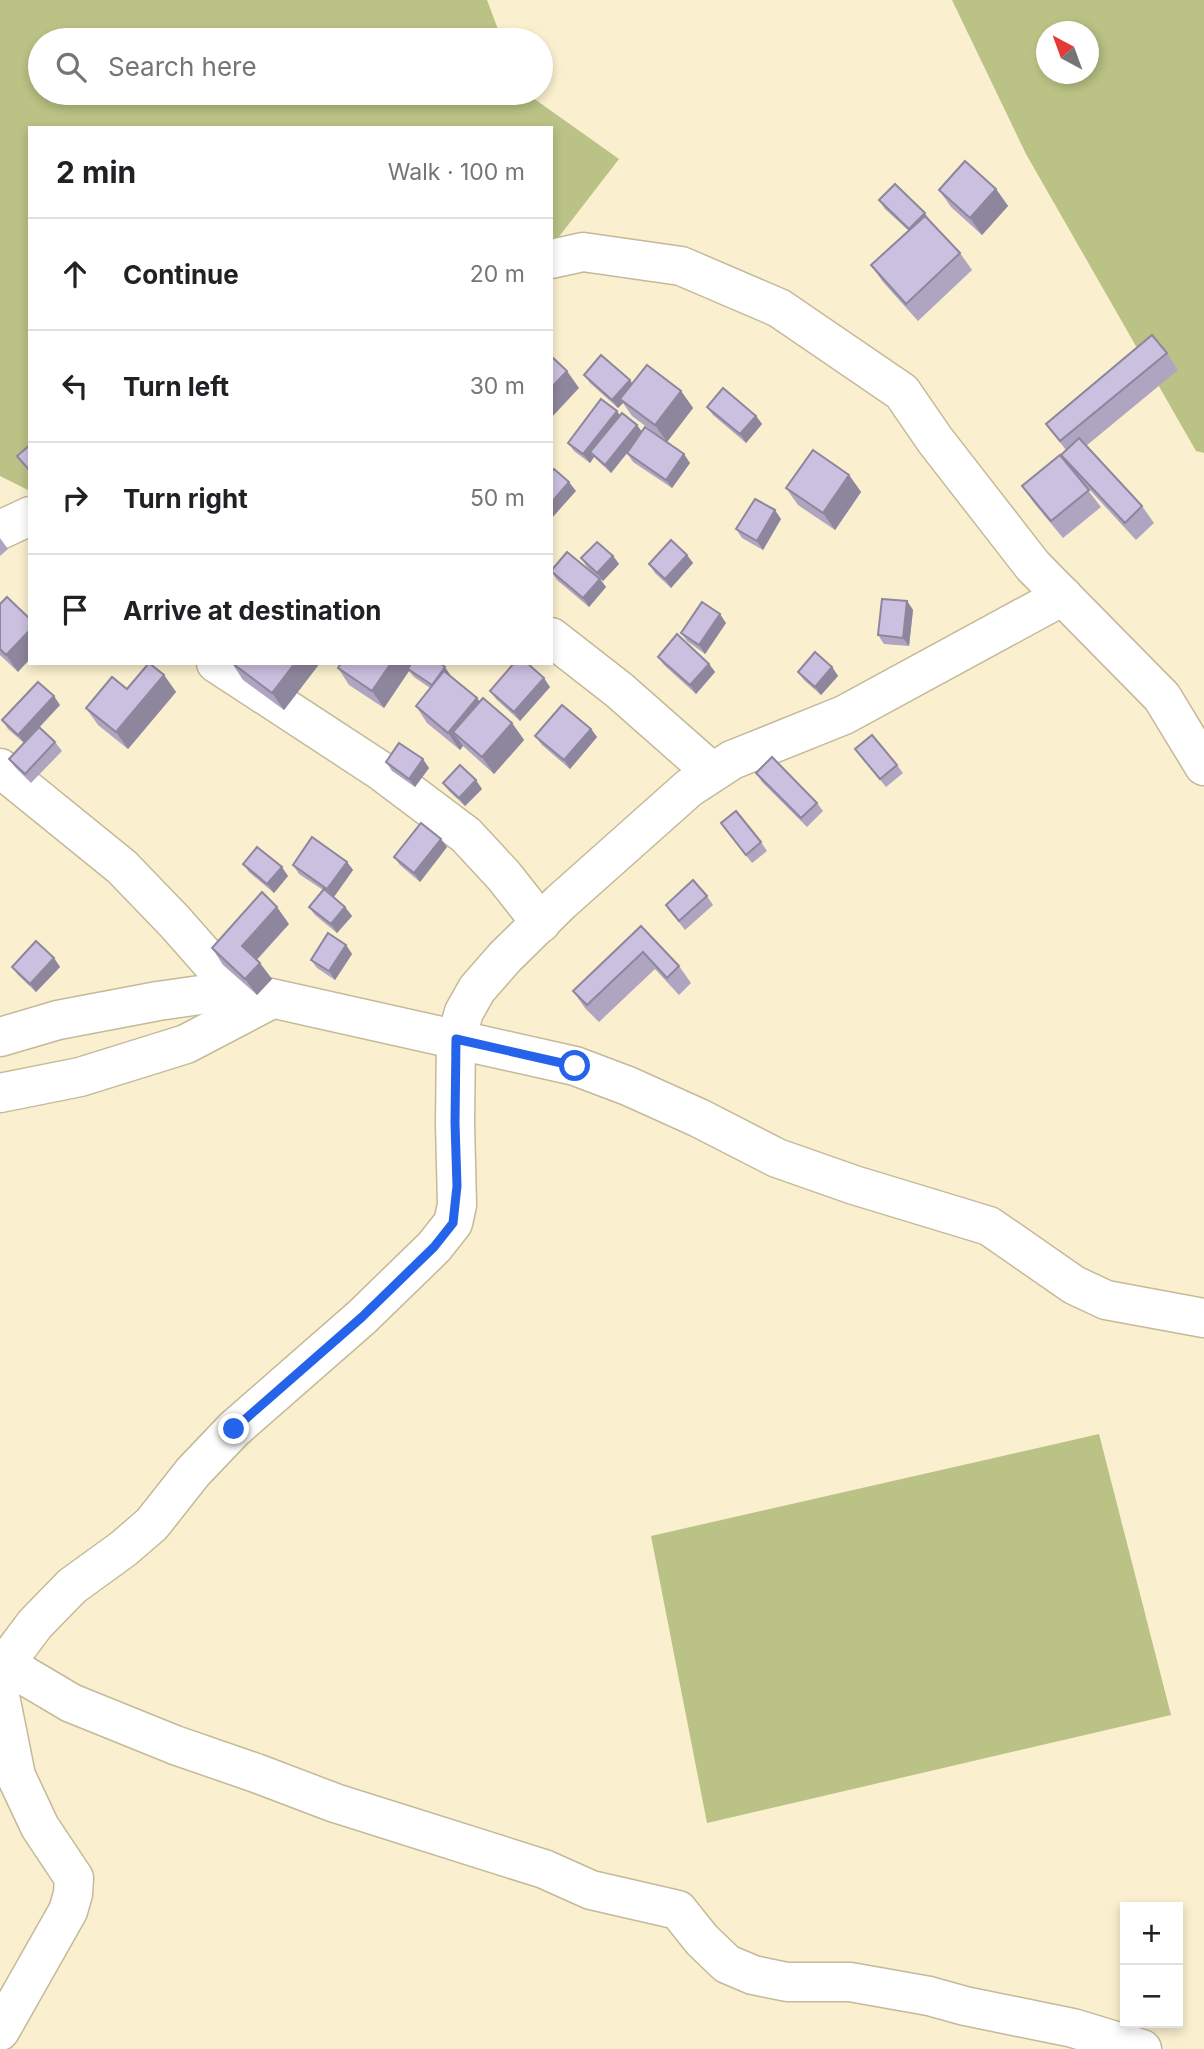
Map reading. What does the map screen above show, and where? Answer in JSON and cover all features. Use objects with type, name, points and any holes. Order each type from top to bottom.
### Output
[{"type":"street","points":[[553,259],[583,252],[681,267],[779,308],[902,392],[934,440],[1025,555],[1162,697],[1204,766]]},
{"type":"street","points":[[0,2031],[68,1911],[74,1886],[74,1878],[40,1827],[16,1776],[1,1679],[35,1624],[72,1586],[152,1524],[193,1472],[234,1429],[362,1317],[434,1247],[453,1223],[457,1186],[456,1039],[464,1012],[477,989],[561,902],[689,788],[712,772],[732,760],[844,715],[1063,596]]},
{"type":"street","points":[[553,639],[620,690],[712,772]]},
{"type":"street","points":[[219,665],[381,771],[466,835],[504,876],[541,923]]},
{"type":"street","points":[[0,768],[122,867],[175,922],[253,995]]},
{"type":"street","points":[[0,1093],[80,1077],[186,1044],[253,995]]},
{"type":"street","points":[[0,1037],[58,1020],[158,1001],[253,995],[575,1066],[676,1108],[777,1157],[854,1185],[989,1226],[1074,1285],[1106,1300],[1204,1318]]},
{"type":"street","points":[[1,1679],[335,1803],[519,1861],[592,1890],[678,1910],[702,1940],[727,1964],[753,1975],[787,1982],[850,1982],[929,1996],[1073,2028],[1142,2049]]},
{"type":"green space","points":[[0,0],[487,0],[498,28],[28,28],[28,105],[543,105],[619,159],[553,244],[553,126],[28,126],[28,490],[0,476]]},
{"type":"green space","points":[[952,0],[1204,0],[1204,453],[1196,451],[1026,154]]},
{"type":"green space","points":[[1099,1434],[1171,1715],[707,1823],[651,1536]]},
{"type":"building","points":[[965,161],[996,189],[970,218],[939,190]]},
{"type":"building","points":[[895,184],[925,213],[909,229],[879,200]]},
{"type":"building","points":[[925,216],[960,253],[906,304],[871,265]]},
{"type":"building","points":[[1152,335],[1167,353],[1060,441],[1046,424]]},
{"type":"building","points":[[601,355],[630,380],[612,400],[584,375]]},
{"type":"building","points":[[553,358],[567,371],[553,386]]},
{"type":"building","points":[[647,365],[681,391],[655,425],[620,399]]},
{"type":"building","points":[[723,388],[756,416],[740,434],[707,407]]},
{"type":"building","points":[[601,399],[617,411],[583,454],[568,443]]},
{"type":"building","points":[[622,413],[637,425],[605,465],[590,452]]},
{"type":"building","points":[[645,427],[684,454],[666,480],[627,453]]},
{"type":"building","points":[[1079,438],[1142,506],[1125,523],[1061,455]]},
{"type":"building","points":[[28,447],[28,469],[17,456]]},
{"type":"building","points":[[813,450],[849,475],[823,513],[786,488]]},
{"type":"building","points":[[1060,455],[1089,490],[1051,521],[1022,486]]},
{"type":"building","points":[[553,470],[569,482],[553,501]]},
{"type":"building","points":[[755,499],[775,510],[757,541],[736,529]]},
{"type":"building","points":[[671,540],[687,555],[665,579],[649,564]]},
{"type":"building","points":[[597,542],[613,556],[597,573],[581,558]]},
{"type":"building","points":[[567,552],[600,579],[583,598],[553,573],[553,569]]},
{"type":"building","points":[[7,597],[28,617],[28,632],[6,655],[0,649],[0,604]]},
{"type":"building","points":[[882,599],[907,601],[903,638],[878,635]]},
{"type":"building","points":[[702,602],[720,614],[699,645],[681,633]]},
{"type":"building","points":[[677,634],[709,664],[690,685],[658,657]]},
{"type":"building","points":[[815,652],[832,667],[815,687],[798,672]]},
{"type":"building","points":[[147,665],[152,665],[164,675],[116,732],[86,708],[112,677],[127,689]]},
{"type":"building","points":[[235,665],[293,665],[272,693]]},
{"type":"building","points":[[340,665],[390,665],[372,691],[338,668]]},
{"type":"building","points":[[410,665],[445,667],[432,685],[408,669]]},
{"type":"building","points":[[512,665],[529,665],[544,678],[514,712],[490,691]]},
{"type":"building","points":[[444,671],[477,698],[448,733],[416,706]]},
{"type":"building","points":[[38,682],[54,696],[18,735],[2,720]]},
{"type":"building","points":[[483,698],[512,723],[482,757],[453,732]]},
{"type":"building","points":[[562,705],[591,729],[564,760],[535,736]]},
{"type":"building","points":[[39,727],[55,742],[25,774],[9,759]]},
{"type":"building","points":[[872,735],[897,765],[880,779],[855,749]]},
{"type":"building","points":[[399,743],[423,759],[409,779],[386,762]]},
{"type":"building","points":[[772,757],[817,803],[801,818],[756,773]]},
{"type":"building","points":[[460,765],[476,780],[459,798],[443,783]]},
{"type":"building","points":[[736,811],[761,842],[746,855],[721,823]]},
{"type":"building","points":[[421,823],[441,839],[414,873],[394,857]]},
{"type":"building","points":[[312,837],[347,862],[327,889],[293,865]]},
{"type":"building","points":[[257,847],[282,867],[267,884],[243,864]]},
{"type":"building","points":[[693,880],[707,896],[679,921],[666,905]]},
{"type":"building","points":[[324,889],[345,907],[331,924],[309,907]]},
{"type":"building","points":[[262,892],[277,907],[242,946],[260,963],[245,979],[212,948]]},
{"type":"building","points":[[641,926],[679,966],[667,978],[643,952],[587,1005],[573,991]]},
{"type":"building","points":[[328,933],[346,945],[329,971],[311,960]]},
{"type":"building","points":[[36,941],[54,958],[30,984],[12,967]]},
{"type":"route","points":[[234,1429],[362,1317],[434,1247],[453,1223],[457,1205],[456,1039],[575,1066]]}]
